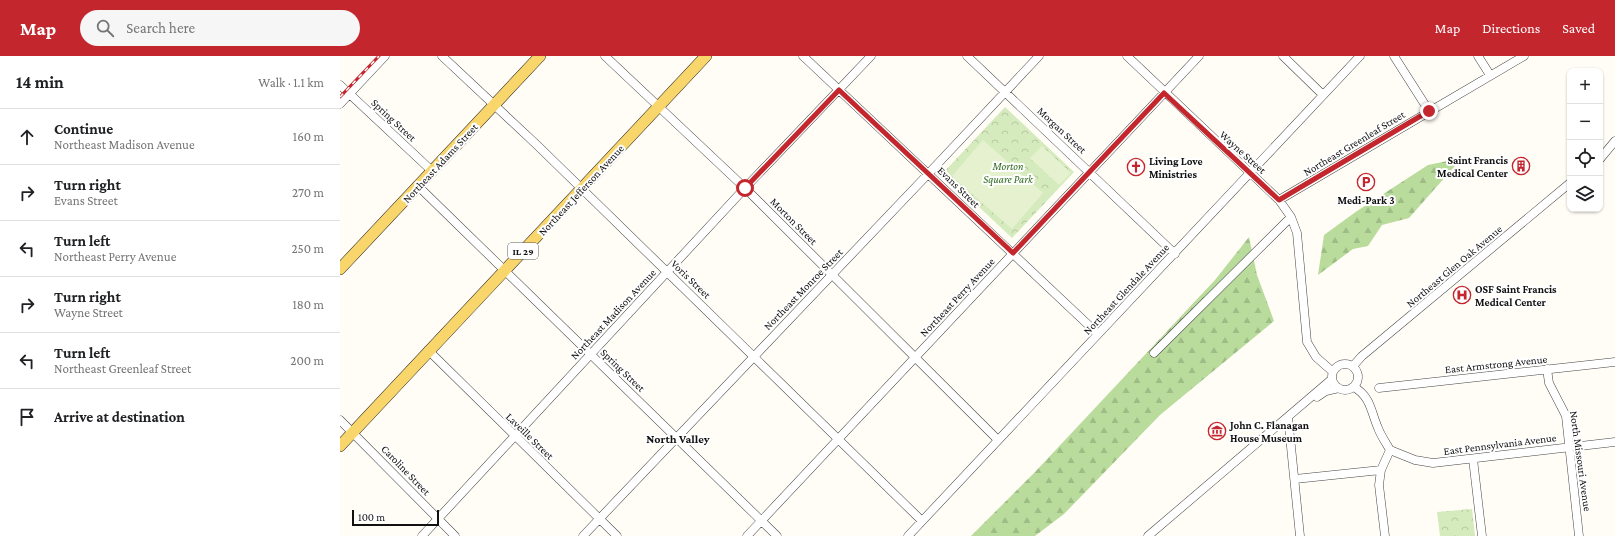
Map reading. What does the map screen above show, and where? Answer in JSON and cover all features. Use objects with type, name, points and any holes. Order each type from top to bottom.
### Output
[{"type":"main road","name":"Northeast Adams Street","points":[[340,269],[540,56]]},
{"type":"main road","name":"Northeast Jefferson Avenue","points":[[340,446],[428,350],[582,189],[706,56]]},
{"type":"street","points":[[340,104],[385,56]]},
{"type":"street","name":"Voris Street","points":[[442,56],[495,104],[922,521]]},
{"type":"street","name":"Morton Street","points":[[605,56],[745,188],[998,440]]},
{"type":"street","name":"Evans Street","points":[[803,56],[929,173],[1098,334]]},
{"type":"street","name":"Northeast Madison Avenue","points":[[422,536],[745,188],[871,56]]},
{"type":"street","name":"Morgan Street","points":[[967,56],[1175,254]]},
{"type":"street","name":"Northeast Monroe Street","points":[[583,536],[1039,56]]},
{"type":"street","name":"Wayne Street","points":[[1127,56],[1164,93],[1279,200],[1291,217],[1297,238],[1307,342],[1316,357],[1332,375]]},
{"type":"street","name":"Northeast Perry Avenue","points":[[747,536],[1199,56]]},
{"type":"street","points":[[1283,56],[1322,94]]},
{"type":"street","name":"Northeast Glendale Avenue","points":[[908,536],[1175,254],[1322,94],[1360,56]]},
{"type":"street","points":[[1394,56],[1429,111]]},
{"type":"street","points":[[1478,56],[1490,75]]},
{"type":"street","name":"Northeast Greenleaf Street","points":[[1279,200],[1524,56]]},
{"type":"street","name":"Spring Street","points":[[340,85],[432,171]]},
{"type":"street","points":[[1603,155],[1615,141]]},
{"type":"street","points":[[1603,157],[1615,147]]},
{"type":"street","name":"Northeast Glen Oak Avenue","points":[[1353,366],[1362,356],[1567,185]]},
{"type":"street","name":"Spring Street","points":[[418,186],[777,536]]},
{"type":"street","points":[[1154,353],[1291,217]]},
{"type":"street","name":"Laveille Street","points":[[428,350],[617,536]]},
{"type":"street","name":"East Armstrong Avenue","points":[[1379,388],[1615,362]]},
{"type":"street","points":[[1151,535],[1302,405],[1342,364],[1353,366],[1358,376],[1354,387],[1347,390],[1339,388],[1326,391],[1302,405]]},
{"type":"street","name":"North Missouri Avenue","points":[[1547,369],[1549,383],[1566,416],[1579,536]]},
{"type":"street","points":[[1332,375],[1339,388]]},
{"type":"street","points":[[1354,387],[1363,392],[1369,402],[1378,428],[1390,450],[1381,470],[1379,485],[1385,536]]},
{"type":"street","points":[[1288,417],[1300,536]]},
{"type":"street","name":"Caroline Street","points":[[340,420],[455,536]]},
{"type":"street","name":"East Pennsylvania Avenue","points":[[1390,450],[1415,460],[1433,463],[1615,442]]},
{"type":"street","points":[[1473,459],[1482,536]]},
{"type":"street","points":[[1295,479],[1381,470]]},
{"type":"green space","name":"Morton Square Park","points":[[1005,107],[1074,172],[1012,238],[943,173]]},
{"type":"green space","points":[[983,140],[1043,193],[1012,229],[952,176]]},
{"type":"green space","points":[[1042,146],[1071,173],[1059,185],[1030,158]]},
{"type":"green space","points":[[1462,158],[1409,218],[1382,225],[1368,246],[1353,249],[1318,275],[1324,235],[1357,211],[1428,165]]},
{"type":"green space","points":[[1249,237],[1257,275],[1274,321],[1160,415],[1064,514],[1035,536],[971,536],[1035,472],[1215,280]]},
{"type":"green space","points":[[1472,509],[1475,536],[1440,536],[1437,512]]},
{"type":"railway","points":[[340,97],[379,56]]},
{"type":"place","name":"Saint Francis Medical Center","points":[[1521,166]]},
{"type":"place","name":"Living Love Ministries","points":[[1136,167]]},
{"type":"place","name":"Medi-Park 3","points":[[1366,182]]},
{"type":"place","name":"OSF Saint Francis Medical Center","points":[[1462,295]]},
{"type":"place","name":"John C. Flanagan House Museum","points":[[1217,431]]},
{"type":"district","name":"North Valley","points":[[678,439]]},
{"type":"route","points":[[745,188],[839,90],[1013,253],[1164,93],[1279,200],[1429,111]]}]
